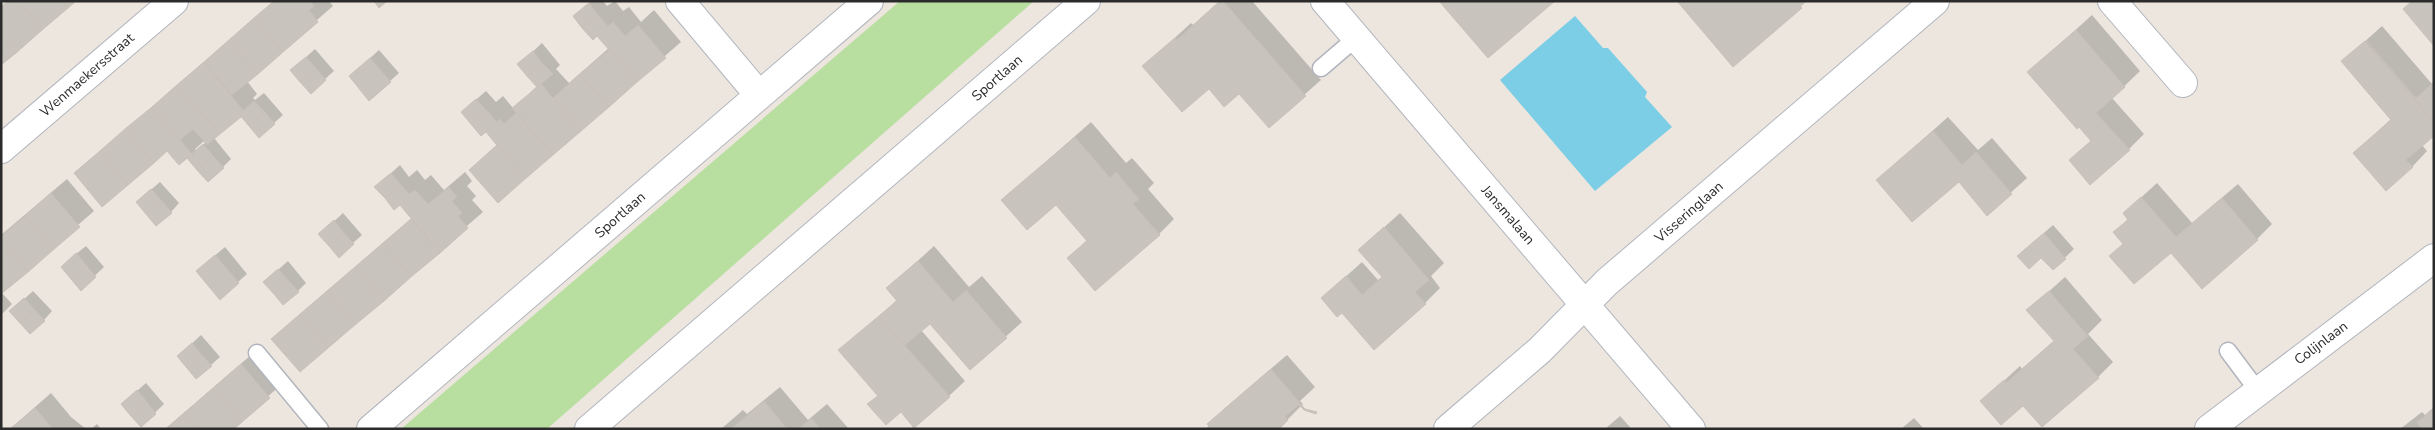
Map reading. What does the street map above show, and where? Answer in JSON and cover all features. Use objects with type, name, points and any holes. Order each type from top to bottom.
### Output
[{"type":"street","name":"Wenmaekersstraat","points":[[1,149],[174,1]]},
{"type":"street","points":[[680,1],[759,95]]},
{"type":"street","name":"Sportlaan","points":[[371,429],[869,1]]},
{"type":"street","name":"Sportlaan","points":[[589,429],[1086,1]]},
{"type":"street","name":"Jansmalaan","points":[[1325,1],[1691,429]]},
{"type":"street","name":"Visseringlaan","points":[[1448,429],[1540,350],[1622,269],[1935,1]]},
{"type":"street","points":[[2112,1],[2183,83]]},
{"type":"street","name":"Colijnlaan","points":[[2209,429],[2434,258]]},
{"type":"lane","points":[[1321,68],[1356,38]]},
{"type":"lane","points":[[2228,351],[2258,391]]},
{"type":"lane","points":[[257,353],[320,429]]},
{"type":"green space","points":[[900,1],[1034,1],[547,429],[401,429]]},
{"type":"water","points":[[1575,16],[1603,48],[1608,48],[1647,92],[1645,97],[1672,127],[1595,191],[1500,80]]},
{"type":"building","points":[[8,1],[18,1],[42,30],[16,53],[1,35],[1,7]]},
{"type":"building","points":[[18,1],[62,1],[68,8],[42,30]]},
{"type":"building","points":[[62,1],[76,1],[68,8]]},
{"type":"building","points":[[274,1],[310,1],[314,6],[309,10],[318,22],[283,52],[254,18]]},
{"type":"building","points":[[374,1],[387,1],[379,8]]},
{"type":"building","points":[[1220,1],[1223,1],[1306,96],[1269,128],[1239,94],[1224,107],[1209,89],[1182,112],[1142,66],[1175,38],[1177,40]]},
{"type":"building","points":[[1439,1],[1555,1],[1488,58]]},
{"type":"building","points":[[1677,1],[1806,1],[1800,7],[1802,8],[1733,67]]},
{"type":"building","points":[[2412,1],[2434,1],[2434,46],[2403,9]]},
{"type":"building","points":[[589,3],[598,15],[582,28],[573,16]]},
{"type":"building","points":[[598,15],[608,26],[613,22],[625,36],[638,25],[666,58],[637,82],[597,36],[593,40],[582,28]]},
{"type":"building","points":[[254,18],[283,52],[258,74],[229,40]]},
{"type":"building","points":[[2076,30],[2125,87],[2096,113],[2130,150],[2090,185],[2069,160],[2091,141],[2079,127],[2077,129],[2027,72]]},
{"type":"building","points":[[1,35],[16,53],[1,65]]},
{"type":"building","points":[[229,40],[258,74],[232,95],[204,62]]},
{"type":"building","points":[[2366,40],[2416,98],[2434,82],[2434,122]]},
{"type":"building","points":[[2365,41],[2434,122],[2434,136],[2406,160],[2413,167],[2386,191],[2353,153],[2391,120],[2341,61]]},
{"type":"building","points":[[609,50],[637,82],[609,107],[580,74]]},
{"type":"building","points":[[533,51],[542,63],[527,76],[517,64]]},
{"type":"building","points":[[306,57],[316,68],[300,82],[290,70]]},
{"type":"building","points":[[370,58],[391,82],[369,101],[349,76]]},
{"type":"building","points":[[204,62],[243,110],[239,114],[241,117],[220,134],[177,85]]},
{"type":"building","points":[[542,63],[553,74],[537,87],[527,76]]},
{"type":"building","points":[[316,68],[326,80],[311,94],[300,82]]},
{"type":"building","points":[[580,74],[609,107],[581,131],[553,98]]},
{"type":"building","points":[[541,84],[581,131],[553,155],[512,108]]},
{"type":"building","points":[[177,85],[220,134],[207,145],[193,129],[180,140],[152,107]]},
{"type":"building","points":[[476,99],[487,111],[471,124],[461,112]]},
{"type":"building","points":[[254,101],[265,112],[249,126],[239,114]]},
{"type":"building","points":[[152,107],[192,154],[179,165],[167,151],[154,163],[125,129]]},
{"type":"building","points":[[487,111],[497,122],[500,119],[504,124],[516,113],[553,155],[525,179],[486,132],[481,136],[471,124]]},
{"type":"building","points":[[265,112],[275,124],[259,138],[249,126]]},
{"type":"building","points":[[125,129],[154,163],[128,185],[100,151]]},
{"type":"building","points":[[1933,131],[1962,165],[1976,152],[2012,194],[1987,216],[1959,182],[1912,222],[1876,180]]},
{"type":"building","points":[[1075,137],[1110,178],[1116,172],[1139,199],[1133,204],[1160,235],[1095,291],[1067,258],[1087,241],[1056,205],[1027,230],[1001,200]]},
{"type":"building","points":[[203,144],[213,156],[197,170],[187,158]]},
{"type":"building","points":[[497,145],[525,179],[498,203],[469,170]]},
{"type":"building","points":[[100,151],[128,185],[102,207],[74,173]]},
{"type":"building","points":[[213,156],[224,168],[208,182],[197,170]]},
{"type":"building","points":[[391,173],[401,185],[385,198],[374,187]]},
{"type":"building","points":[[401,185],[409,194],[415,190],[428,204],[449,187],[457,197],[452,201],[462,213],[458,216],[468,228],[440,253],[400,205],[394,210],[385,198]]},
{"type":"building","points":[[151,189],[162,201],[146,214],[136,202]]},
{"type":"building","points":[[51,193],[80,227],[53,250],[25,216]]},
{"type":"building","points":[[2141,197],[2176,237],[2222,198],[2258,240],[2202,289],[2171,253],[2134,284],[2109,256],[2123,244],[2113,232],[2128,220],[2123,213]]},
{"type":"building","points":[[162,201],[172,213],[156,226],[146,214]]},
{"type":"building","points":[[25,216],[53,250],[28,272],[1,241],[1,236]]},
{"type":"building","points":[[411,219],[440,253],[412,276],[383,243]]},
{"type":"building","points":[[334,220],[344,233],[329,246],[318,234]]},
{"type":"building","points":[[1384,227],[1429,280],[1415,292],[1426,304],[1374,350],[1342,313],[1337,317],[1321,298],[1346,276],[1362,295],[1382,277],[1358,250]]},
{"type":"building","points":[[344,233],[354,244],[339,258],[329,246]]},
{"type":"building","points":[[2044,233],[2066,259],[2053,270],[2041,258],[2029,269],[2017,256]]},
{"type":"building","points":[[1,241],[28,272],[1,294]]},
{"type":"building","points":[[383,243],[412,276],[384,301],[355,267]]},
{"type":"building","points":[[76,253],[86,265],[71,279],[61,267]]},
{"type":"building","points":[[215,255],[239,283],[220,300],[196,271]]},
{"type":"building","points":[[918,261],[953,302],[966,290],[1007,338],[970,370],[930,324],[904,346],[879,316],[897,301],[886,288]]},
{"type":"building","points":[[86,265],[96,277],[81,291],[71,279]]},
{"type":"building","points":[[355,267],[384,301],[356,324],[327,291]]},
{"type":"building","points":[[278,269],[289,281],[274,294],[263,282]]},
{"type":"building","points":[[289,281],[299,292],[283,305],[274,294]]},
{"type":"building","points":[[327,291],[356,324],[328,348],[299,315]]},
{"type":"building","points":[[2049,291],[2088,336],[2073,349],[2099,378],[2042,427],[2023,406],[2001,425],[1980,401],[2004,380],[2006,383],[2054,341],[2026,310]]},
{"type":"building","points":[[24,298],[35,310],[19,322],[9,311]]},
{"type":"building","points":[[35,310],[45,321],[30,334],[19,322]]},
{"type":"building","points":[[299,315],[328,348],[300,372],[271,339]]},
{"type":"building","points":[[879,316],[950,397],[914,428],[901,412],[886,425],[867,404],[878,396],[838,350]]},
{"type":"building","points":[[192,343],[202,355],[187,368],[177,356]]},
{"type":"building","points":[[202,355],[212,366],[196,379],[187,368]]},
{"type":"building","points":[[241,364],[270,398],[242,422],[212,389]]},
{"type":"building","points":[[1271,369],[1305,409],[1317,412],[1316,414],[1304,410],[1299,405],[1285,416],[1288,420],[1279,429],[1206,429],[1209,426],[1207,424]]},
{"type":"building","points":[[212,389],[242,422],[234,429],[198,429],[185,413]]},
{"type":"building","points":[[137,390],[147,402],[131,416],[121,404]]},
{"type":"building","points":[[764,401],[787,429],[731,429]]},
{"type":"building","points":[[147,402],[156,414],[141,427],[131,416]]},
{"type":"building","points":[[35,408],[53,429],[10,429]]},
{"type":"building","points":[[2434,409],[2434,429],[2422,429],[2417,422]]},
{"type":"building","points":[[185,413],[198,429],[166,429],[182,415]]},
{"type":"building","points":[[811,418],[821,429],[799,429]]}]
